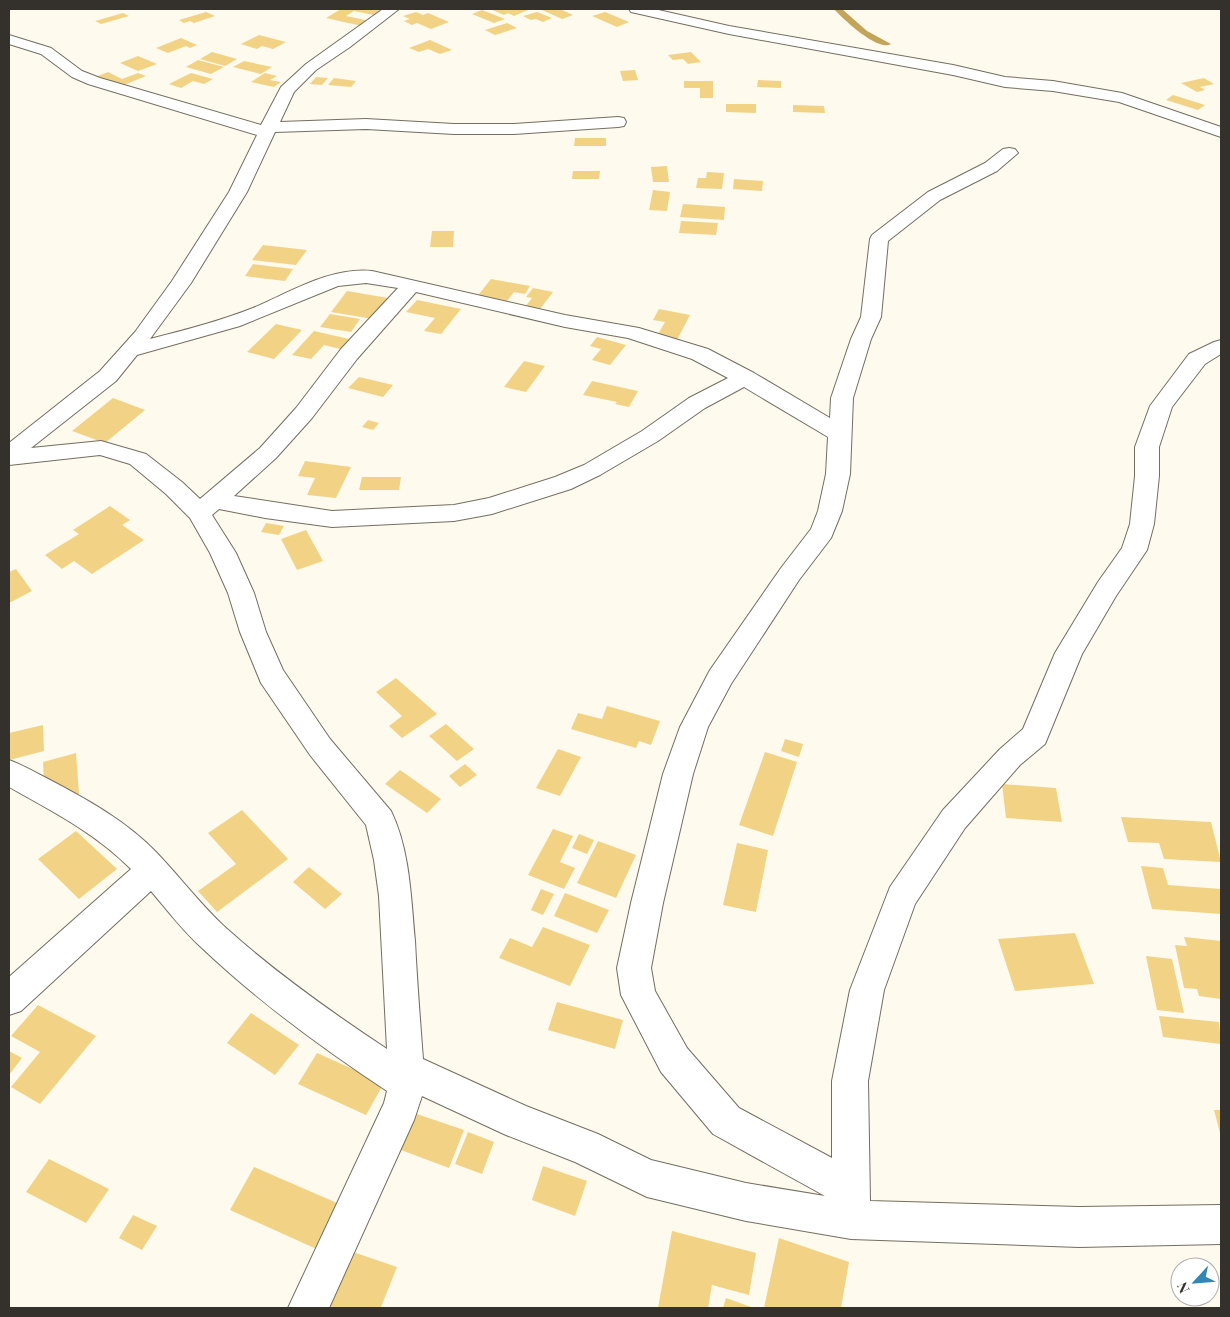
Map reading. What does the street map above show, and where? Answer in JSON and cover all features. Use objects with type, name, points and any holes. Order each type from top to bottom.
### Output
[{"type":"street","points":[[9,456],[108,376],[181,283],[238,192],[287,90],[310,67],[392,9]]},
{"type":"street","points":[[636,9],[729,30],[944,68],[1005,82],[1054,86],[1122,98],[1221,132]]},
{"type":"street","points":[[9,39],[46,51],[77,74],[99,83],[268,130],[366,124],[454,129],[514,129],[618,122]]},
{"type":"street","points":[[851,1204],[726,1120],[674,1060],[638,995],[634,968],[678,774],[694,727],[720,678],[790,574],[822,532],[830,511],[838,474],[842,398],[861,339],[871,317],[879,239],[934,196],[991,167],[1009,153]]},
{"type":"street","points":[[129,351],[249,317],[316,288],[348,278],[386,279],[565,321],[632,332],[700,354],[746,378],[840,434]]},
{"type":"street","points":[[207,506],[268,453],[304,413],[349,354],[412,285]]},
{"type":"street","points":[[851,1204],[850,1081],[867,990],[901,897],[954,818],[1010,756],[1035,736],[1069,653],[1107,589],[1134,550],[1142,524],[1147,476],[1146,447],[1161,406],[1197,358],[1221,346]]},
{"type":"street","points":[[9,456],[101,448],[138,459],[174,488],[207,506],[264,510],[332,519],[454,513],[492,506],[562,483],[592,470],[650,436],[696,403],[746,378]]},
{"type":"street","points":[[207,506],[222,553],[241,593],[253,632],[271,675],[320,747],[380,820],[390,860],[407,1076],[401,1107],[308,1308]]},
{"type":"street","points":[[9,772],[94,820],[120,838],[212,936],[262,979],[341,1040],[407,1076],[518,1122],[585,1147],[647,1178],[746,1202],[851,1204],[1079,1227],[1221,1225]]},
{"type":"street","points":[[9,999],[152,870]]},
{"type":"building","points":[[341,9],[372,9],[385,12],[378,16],[354,11],[346,16],[370,21],[362,26],[326,18]]},
{"type":"building","points":[[490,9],[528,10],[514,16],[508,13],[504,15]]},
{"type":"building","points":[[560,9],[573,15],[562,19],[542,10]]},
{"type":"building","points":[[482,10],[505,19],[494,23],[472,14]]},
{"type":"building","points":[[206,12],[215,16],[194,23],[190,21],[184,23],[179,20]]},
{"type":"building","points":[[416,12],[423,15],[428,13],[449,22],[431,29],[417,23],[412,25],[404,21],[410,19],[403,16]]},
{"type":"building","points":[[537,12],[552,18],[543,22],[536,19],[531,20],[523,16]]},
{"type":"building","points":[[605,12],[629,22],[617,27],[592,16]]},
{"type":"building","points":[[123,13],[129,16],[101,24],[95,21]]},
{"type":"building","points":[[507,23],[517,28],[495,35],[485,30]]},
{"type":"building","points":[[259,35],[286,42],[273,49],[262,46],[257,49],[241,44]]},
{"type":"building","points":[[181,38],[197,45],[190,48],[186,46],[168,53],[156,48]]},
{"type":"building","points":[[430,40],[452,50],[440,54],[428,49],[419,52],[409,48]]},
{"type":"building","points":[[212,52],[237,59],[225,66],[200,59]]},
{"type":"building","points":[[691,52],[701,62],[688,64],[683,59],[673,60],[668,55]]},
{"type":"building","points":[[138,56],[157,64],[138,71],[120,63]]},
{"type":"building","points":[[198,60],[224,67],[211,74],[186,67]]},
{"type":"building","points":[[244,61],[272,67],[261,74],[233,67]]},
{"type":"building","points":[[635,70],[638,80],[623,81],[620,71]]},
{"type":"building","points":[[108,72],[122,79],[138,73],[146,76],[117,88],[95,77]]},
{"type":"building","points":[[191,73],[213,79],[204,84],[193,81],[181,88],[169,84]]},
{"type":"building","points":[[265,73],[277,76],[270,80],[281,82],[274,87],[251,82]]},
{"type":"building","points":[[316,77],[328,78],[322,85],[310,84]]},
{"type":"building","points":[[334,78],[356,81],[351,87],[328,85]]},
{"type":"building","points":[[1204,78],[1214,84],[1200,87],[1205,90],[1197,92],[1181,83]]},
{"type":"building","points":[[758,80],[781,81],[781,88],[757,87]]},
{"type":"building","points":[[684,81],[713,81],[713,98],[700,98],[700,88],[684,88]]},
{"type":"building","points":[[1173,95],[1205,105],[1198,110],[1166,100]]},
{"type":"building","points":[[726,104],[756,104],[756,113],[726,112]]},
{"type":"building","points":[[793,105],[824,106],[825,113],[793,112]]},
{"type":"building","points":[[575,138],[606,138],[606,146],[574,146]]},
{"type":"building","points":[[667,166],[669,182],[653,182],[651,167]]},
{"type":"building","points":[[573,171],[600,171],[599,179],[572,179]]},
{"type":"building","points":[[707,172],[724,173],[722,189],[696,188],[698,178],[706,178]]},
{"type":"building","points":[[734,179],[763,181],[762,191],[733,189]]},
{"type":"building","points":[[653,190],[670,192],[667,211],[649,210]]},
{"type":"building","points":[[683,204],[725,207],[724,220],[680,217]]},
{"type":"building","points":[[681,221],[718,223],[716,235],[679,233]]},
{"type":"building","points":[[432,231],[454,231],[453,247],[430,247]]},
{"type":"building","points":[[263,245],[307,250],[296,265],[252,260]]},
{"type":"building","points":[[253,264],[293,269],[285,281],[245,276]]},
{"type":"building","points":[[491,279],[530,286],[525,294],[514,292],[505,304],[476,298]]},
{"type":"building","points":[[533,288],[553,292],[533,318],[519,315],[532,298],[526,297]]},
{"type":"building","points":[[347,291],[388,298],[373,319],[331,312]]},
{"type":"building","points":[[417,300],[461,309],[441,334],[424,331],[435,318],[406,312]]},
{"type":"building","points":[[659,309],[690,315],[677,340],[657,336],[665,322],[653,320]]},
{"type":"building","points":[[330,314],[360,319],[351,332],[320,327]]},
{"type":"building","points":[[276,324],[302,330],[274,359],[247,352]]},
{"type":"building","points":[[314,331],[349,339],[340,349],[324,345],[311,359],[292,355]]},
{"type":"building","points":[[597,337],[626,345],[610,365],[592,360],[601,349],[590,346]]},
{"type":"building","points":[[524,361],[545,366],[526,392],[504,387]]},
{"type":"building","points":[[359,377],[393,385],[383,397],[348,388]]},
{"type":"building","points":[[592,381],[638,391],[629,407],[615,404],[617,402],[583,395]]},
{"type":"building","points":[[113,398],[145,410],[105,443],[72,431]]},
{"type":"building","points":[[368,420],[379,423],[373,430],[362,427]]},
{"type":"building","points":[[305,461],[351,467],[336,498],[307,495],[315,478],[298,476]]},
{"type":"building","points":[[362,477],[401,477],[399,490],[359,490]]},
{"type":"building","points":[[110,506],[130,520],[122,525],[144,540],[92,574],[74,561],[62,569],[45,555],[79,534],[73,530]]},
{"type":"building","points":[[266,523],[284,526],[279,535],[261,532]]},
{"type":"building","points":[[306,530],[323,561],[297,570],[281,539]]},
{"type":"building","points":[[16,569],[32,591],[9,603],[9,572]]},
{"type":"building","points":[[396,678],[437,714],[402,738],[389,726],[402,716],[376,692]]},
{"type":"building","points":[[607,706],[660,721],[651,745],[639,741],[636,748],[571,729],[578,713],[602,719]]},
{"type":"building","points":[[446,724],[474,749],[457,761],[429,736]]},
{"type":"building","points":[[43,725],[44,751],[9,760],[9,733]]},
{"type":"building","points":[[785,739],[803,744],[799,757],[781,751]]},
{"type":"building","points":[[558,749],[581,757],[560,796],[536,788]]},
{"type":"building","points":[[765,752],[797,762],[773,836],[739,825]]},
{"type":"building","points":[[76,753],[79,794],[45,804],[43,762]]},
{"type":"building","points":[[465,764],[477,775],[460,787],[449,776]]},
{"type":"building","points":[[400,770],[441,799],[427,813],[385,784]]},
{"type":"building","points":[[1002,784],[1056,788],[1062,822],[1006,818]]},
{"type":"building","points":[[242,810],[288,859],[217,912],[198,891],[236,864],[208,833]]},
{"type":"building","points":[[1121,817],[1211,822],[1221,862],[1164,859],[1159,843],[1128,842]]},
{"type":"building","points":[[553,829],[573,836],[560,862],[575,868],[564,889],[528,875]]},
{"type":"building","points":[[76,831],[117,869],[79,899],[38,859]]},
{"type":"building","points":[[579,834],[594,840],[587,854],[572,848]]},
{"type":"building","points":[[598,841],[636,855],[616,898],[577,883]]},
{"type":"building","points":[[737,843],[768,850],[756,912],[723,905]]},
{"type":"building","points":[[1141,866],[1163,868],[1168,885],[1221,889],[1221,914],[1152,909]]},
{"type":"building","points":[[309,867],[342,894],[325,909],[293,882]]},
{"type":"building","points":[[541,889],[554,894],[543,915],[531,910]]},
{"type":"building","points":[[565,893],[609,910],[597,933],[554,916]]},
{"type":"building","points":[[543,927],[590,945],[570,986],[499,958],[510,938],[532,947]]},
{"type":"building","points":[[1075,933],[1094,984],[1015,991],[998,939]]},
{"type":"building","points":[[1184,937],[1221,941],[1221,999],[1199,996],[1197,989],[1184,988],[1175,945],[1187,946]]},
{"type":"building","points":[[1146,956],[1172,959],[1184,1013],[1157,1010]]},
{"type":"building","points":[[557,1002],[623,1020],[615,1049],[548,1030]]},
{"type":"building","points":[[38,1005],[96,1036],[40,1104],[11,1087],[40,1052],[11,1036]]},
{"type":"building","points":[[251,1013],[299,1045],[275,1075],[227,1043]]},
{"type":"building","points":[[1159,1016],[1219,1022],[1221,1044],[1163,1037]]},
{"type":"building","points":[[9,1051],[22,1058],[9,1075]]},
{"type":"building","points":[[317,1053],[384,1083],[366,1115],[298,1084]]},
{"type":"building","points":[[1214,1110],[1221,1110],[1221,1137]]},
{"type":"building","points":[[408,1111],[464,1130],[449,1168],[393,1147]]},
{"type":"building","points":[[468,1132],[494,1142],[482,1174],[455,1164]]},
{"type":"building","points":[[49,1159],[109,1189],[86,1223],[26,1192]]},
{"type":"building","points":[[543,1166],[587,1181],[575,1216],[532,1200]]},
{"type":"building","points":[[254,1167],[344,1206],[321,1251],[230,1210]]},
{"type":"building","points":[[133,1215],[157,1226],[142,1250],[119,1238]]},
{"type":"building","points":[[672,1231],[756,1253],[749,1295],[712,1285],[708,1308],[658,1308]]},
{"type":"building","points":[[779,1238],[849,1262],[841,1308],[764,1308]]},
{"type":"building","points":[[353,1252],[397,1267],[381,1307],[385,1308],[330,1308]]},
{"type":"building","points":[[726,1298],[754,1308],[723,1308]]},
{"type":"waterway","points":[[838,9],[864,33],[887,44]]}]
